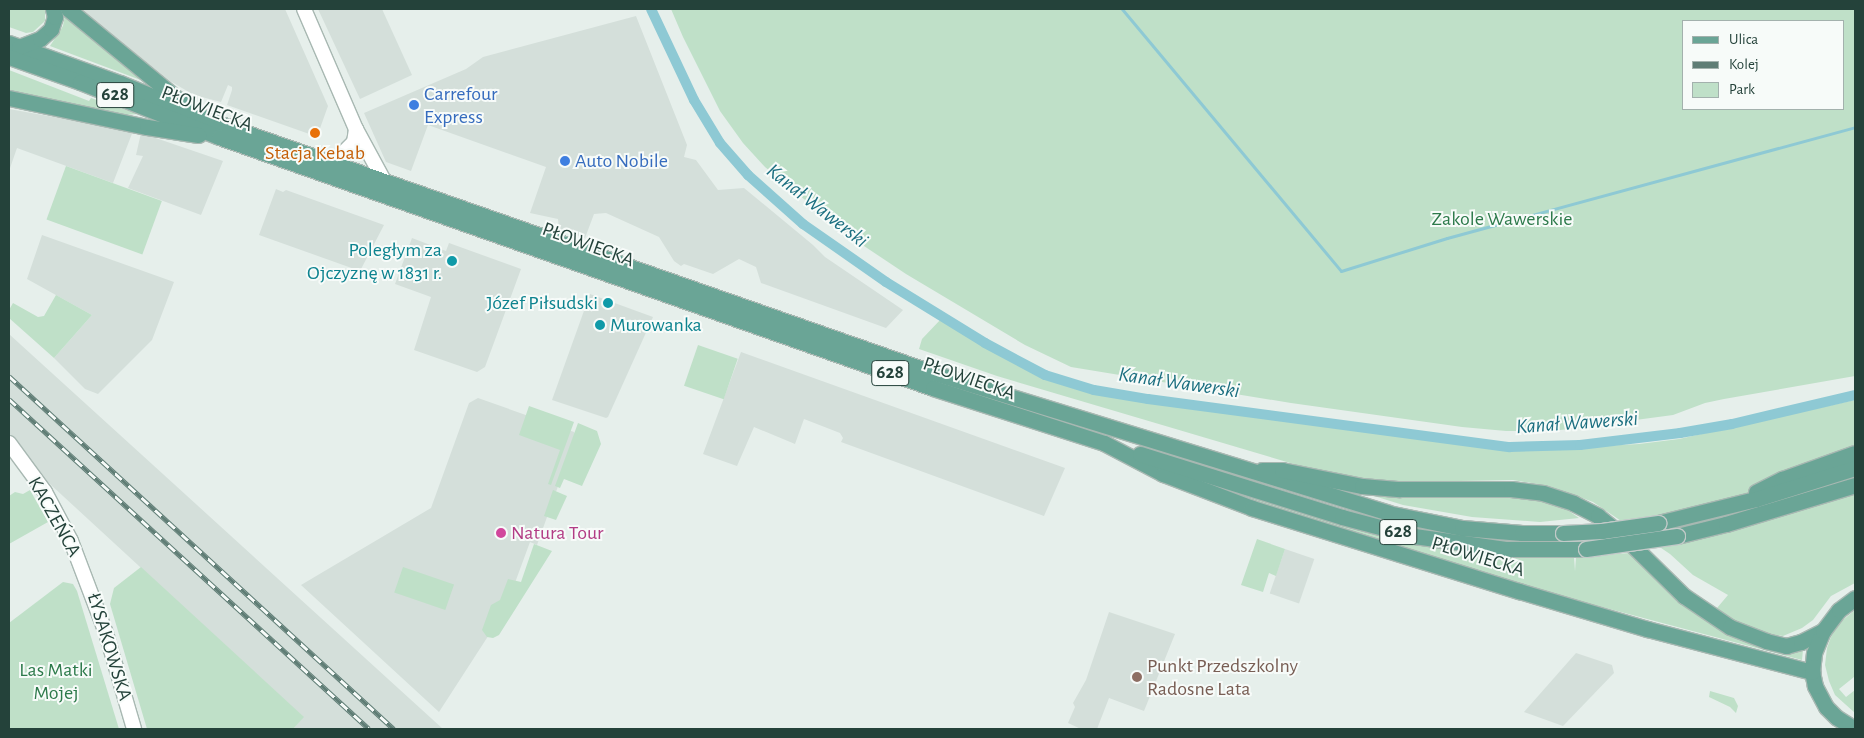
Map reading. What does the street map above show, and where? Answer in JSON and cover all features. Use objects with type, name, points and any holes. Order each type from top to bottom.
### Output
[{"type":"main road","points":[[12,49],[40,39],[51,29],[55,18],[53,9]]},
{"type":"main road","points":[[68,9],[195,114]]},
{"type":"main road","name":"PŁOWIECKA","points":[[12,49],[120,83],[195,114],[838,341],[1245,470]]},
{"type":"main road","name":"PŁOWIECKA","points":[[12,49],[80,82],[236,143],[925,385],[1104,443],[1162,474],[1276,516],[1630,624],[1812,672]]},
{"type":"main road","points":[[9,98],[176,132],[220,137]]},
{"type":"main road","name":"628","points":[[1104,443],[1342,517],[1414,536],[1507,549],[1586,549],[1677,536],[1726,524],[1855,485]]},
{"type":"main road","points":[[1733,505],[1782,479],[1855,453]]},
{"type":"main road","points":[[1733,505],[1855,468]]},
{"type":"main road","points":[[1245,470],[1282,470],[1362,486],[1400,489],[1510,489],[1543,493],[1573,503],[1598,516],[1623,536],[1684,596],[1730,627],[1766,641],[1786,646],[1801,642],[1823,631]]},
{"type":"main road","name":"628","points":[[1245,470],[1355,504],[1425,522],[1488,531],[1602,531],[1658,523],[1733,505]]},
{"type":"main road","points":[[1855,598],[1839,610],[1823,631],[1814,654],[1812,672],[1819,696],[1836,723],[1855,729]]},
{"type":"street","points":[[304,9],[356,129],[383,179]]},
{"type":"street","points":[[334,162],[354,142],[356,129]]},
{"type":"street","name":"KACZEŃCA","points":[[9,443],[56,510],[82,566]]},
{"type":"street","name":"ŁYSAKOWSKA","points":[[82,566],[106,633],[134,729]]},
{"type":"shaded area","points":[[80,9],[285,9],[328,106],[318,134],[315,136],[227,105],[232,90],[232,87],[228,85],[221,102],[194,95],[170,81]]},
{"type":"shaded area","points":[[318,9],[382,9],[412,75],[360,99]]},
{"type":"shaded area","points":[[636,16],[687,145],[684,157],[696,160],[718,190],[744,188],[825,257],[903,310],[886,328],[761,283],[756,267],[739,259],[713,274],[684,264],[681,266],[674,261],[659,237],[606,213],[594,214],[585,238],[559,229],[558,219],[530,213],[546,167],[428,125],[411,171],[386,162],[364,113],[466,69],[483,57]]},
{"type":"shaded area","points":[[9,109],[133,131],[113,183],[17,148],[9,171]]},
{"type":"shaded area","points":[[141,133],[223,161],[201,215],[128,188],[143,156],[136,155]]},
{"type":"shaded area","points":[[276,189],[283,192],[286,190],[384,225],[360,271],[259,235]]},
{"type":"shaded area","points":[[42,235],[174,282],[152,340],[98,394],[85,389],[54,358],[92,315],[27,279]]},
{"type":"shaded area","points":[[412,238],[446,251],[449,243],[521,269],[485,367],[477,372],[414,350],[431,297],[395,284]]},
{"type":"shaded area","points":[[590,294],[653,317],[606,418],[552,400]]},
{"type":"shaded area","points":[[9,334],[443,729],[293,729],[303,717],[38,473],[9,436]]},
{"type":"shaded area","points":[[741,352],[1065,468],[1044,516],[841,442],[843,438],[840,433],[804,419],[795,444],[754,427],[737,466],[703,454]]},
{"type":"shaded area","points":[[478,398],[574,432],[576,436],[537,545],[530,542],[505,610],[439,712],[301,585],[431,508],[469,403]]},
{"type":"shaded area","points":[[1285,549],[1314,559],[1299,604],[1270,593]]},
{"type":"shaded area","points":[[1109,612],[1175,634],[1144,711],[1109,698],[1097,729],[1081,729],[1068,723],[1075,707],[1073,703],[1086,680]]},
{"type":"shaded area","points":[[1576,653],[1612,665],[1614,673],[1563,726],[1524,712]]},
{"type":"green space","points":[[9,9],[45,9],[45,21],[33,32],[26,33],[9,27]]},
{"type":"green space","name":"Zakole Wawerskie","points":[[671,9],[1855,9],[1855,376],[1705,403],[1673,415],[1553,431],[1506,431],[1462,427],[1291,403],[1071,367],[1025,345],[906,274],[849,236],[765,167],[743,143],[720,111]]},
{"type":"green space","points":[[65,14],[146,82],[50,46],[63,26]]},
{"type":"green space","points":[[9,70],[89,101],[91,98],[138,114],[125,115],[9,92]]},
{"type":"green space","points":[[66,166],[162,201],[142,254],[47,220]]},
{"type":"green space","points":[[56,295],[92,315],[54,358],[9,318],[9,310],[13,303],[38,317],[44,316]]},
{"type":"green space","points":[[941,319],[1046,378],[1096,393],[1286,421],[1453,443],[1528,450],[1639,444],[1679,439],[1855,400],[1855,583],[1831,596],[1813,620],[1802,628],[1783,636],[1768,634],[1737,623],[1717,608],[1728,595],[1693,575],[1670,554],[1593,502],[1549,486],[1513,480],[1407,482],[1351,478],[1307,468],[997,376],[919,349],[922,339]]},
{"type":"green space","points":[[698,345],[738,359],[724,399],[684,386]]},
{"type":"green space","points":[[529,406],[574,422],[551,485],[548,484],[560,450],[519,435]]},
{"type":"green space","points":[[578,423],[597,431],[601,444],[582,486],[564,479],[560,488],[555,486]]},
{"type":"green space","points":[[1199,480],[1384,536],[1450,551],[1500,556],[1574,557],[1575,571],[1576,557],[1630,553],[1683,603],[1710,622],[1728,632],[1787,653],[1803,650],[1802,660],[1553,594],[1266,506]]},
{"type":"green space","points":[[30,490],[48,522],[9,544],[9,496],[15,492],[23,494]]},
{"type":"green space","points":[[553,490],[567,496],[556,520],[544,516]]},
{"type":"green space","points":[[1371,495],[1404,497],[1497,495],[1534,499],[1563,507],[1579,518],[1540,522],[1472,517],[1403,505]]},
{"type":"green space","points":[[1257,539],[1285,549],[1276,576],[1269,573],[1263,592],[1241,585]]},
{"type":"green space","points":[[534,544],[552,551],[499,635],[493,638],[487,637],[482,630],[491,605],[500,600],[508,579],[521,582]]},
{"type":"green space","points":[[141,567],[304,717],[293,729],[147,729],[110,604],[114,588]]},
{"type":"green space","points":[[403,567],[454,585],[445,610],[394,593]]},
{"type":"green space","name":"Las Matki Mojej","points":[[63,582],[73,584],[77,591],[119,729],[9,729],[9,623]]},
{"type":"green space","points":[[1855,610],[1854,677],[1839,689],[1846,697],[1855,690],[1855,713],[1835,695],[1825,665],[1827,648],[1832,634],[1843,620]]},
{"type":"green space","points":[[1710,691],[1734,698],[1738,706],[1736,713],[1730,707],[1709,697]]},
{"type":"waterway","name":"Kanał Wawerski","points":[[651,9],[694,100],[720,143],[748,175],[803,224],[886,282],[985,343],[1045,375],[1094,390],[1148,399],[1510,447],[1580,445],[1680,433],[1732,424],[1855,395]]},
{"type":"waterway","points":[[1122,9],[1341,271],[1447,238],[1855,127]]},
{"type":"railway","points":[[9,376],[394,729]]},
{"type":"railway","points":[[9,399],[369,729]]},
{"type":"place","name":"Carrefour Express","points":[[414,105]]},
{"type":"place","name":"Stacja Kebab","points":[[315,133]]},
{"type":"place","name":"Auto Nobile","points":[[565,161]]},
{"type":"place","name":"Poległym za Ojczyznę w 1831 r.","points":[[452,261]]},
{"type":"place","name":"Józef Piłsudski","points":[[608,303]]},
{"type":"place","name":"Murowanka","points":[[600,325]]},
{"type":"place","name":"Natura Tour","points":[[501,533]]},
{"type":"place","name":"Punkt Przedszkolny Radosne Lata","points":[[1137,677]]}]
